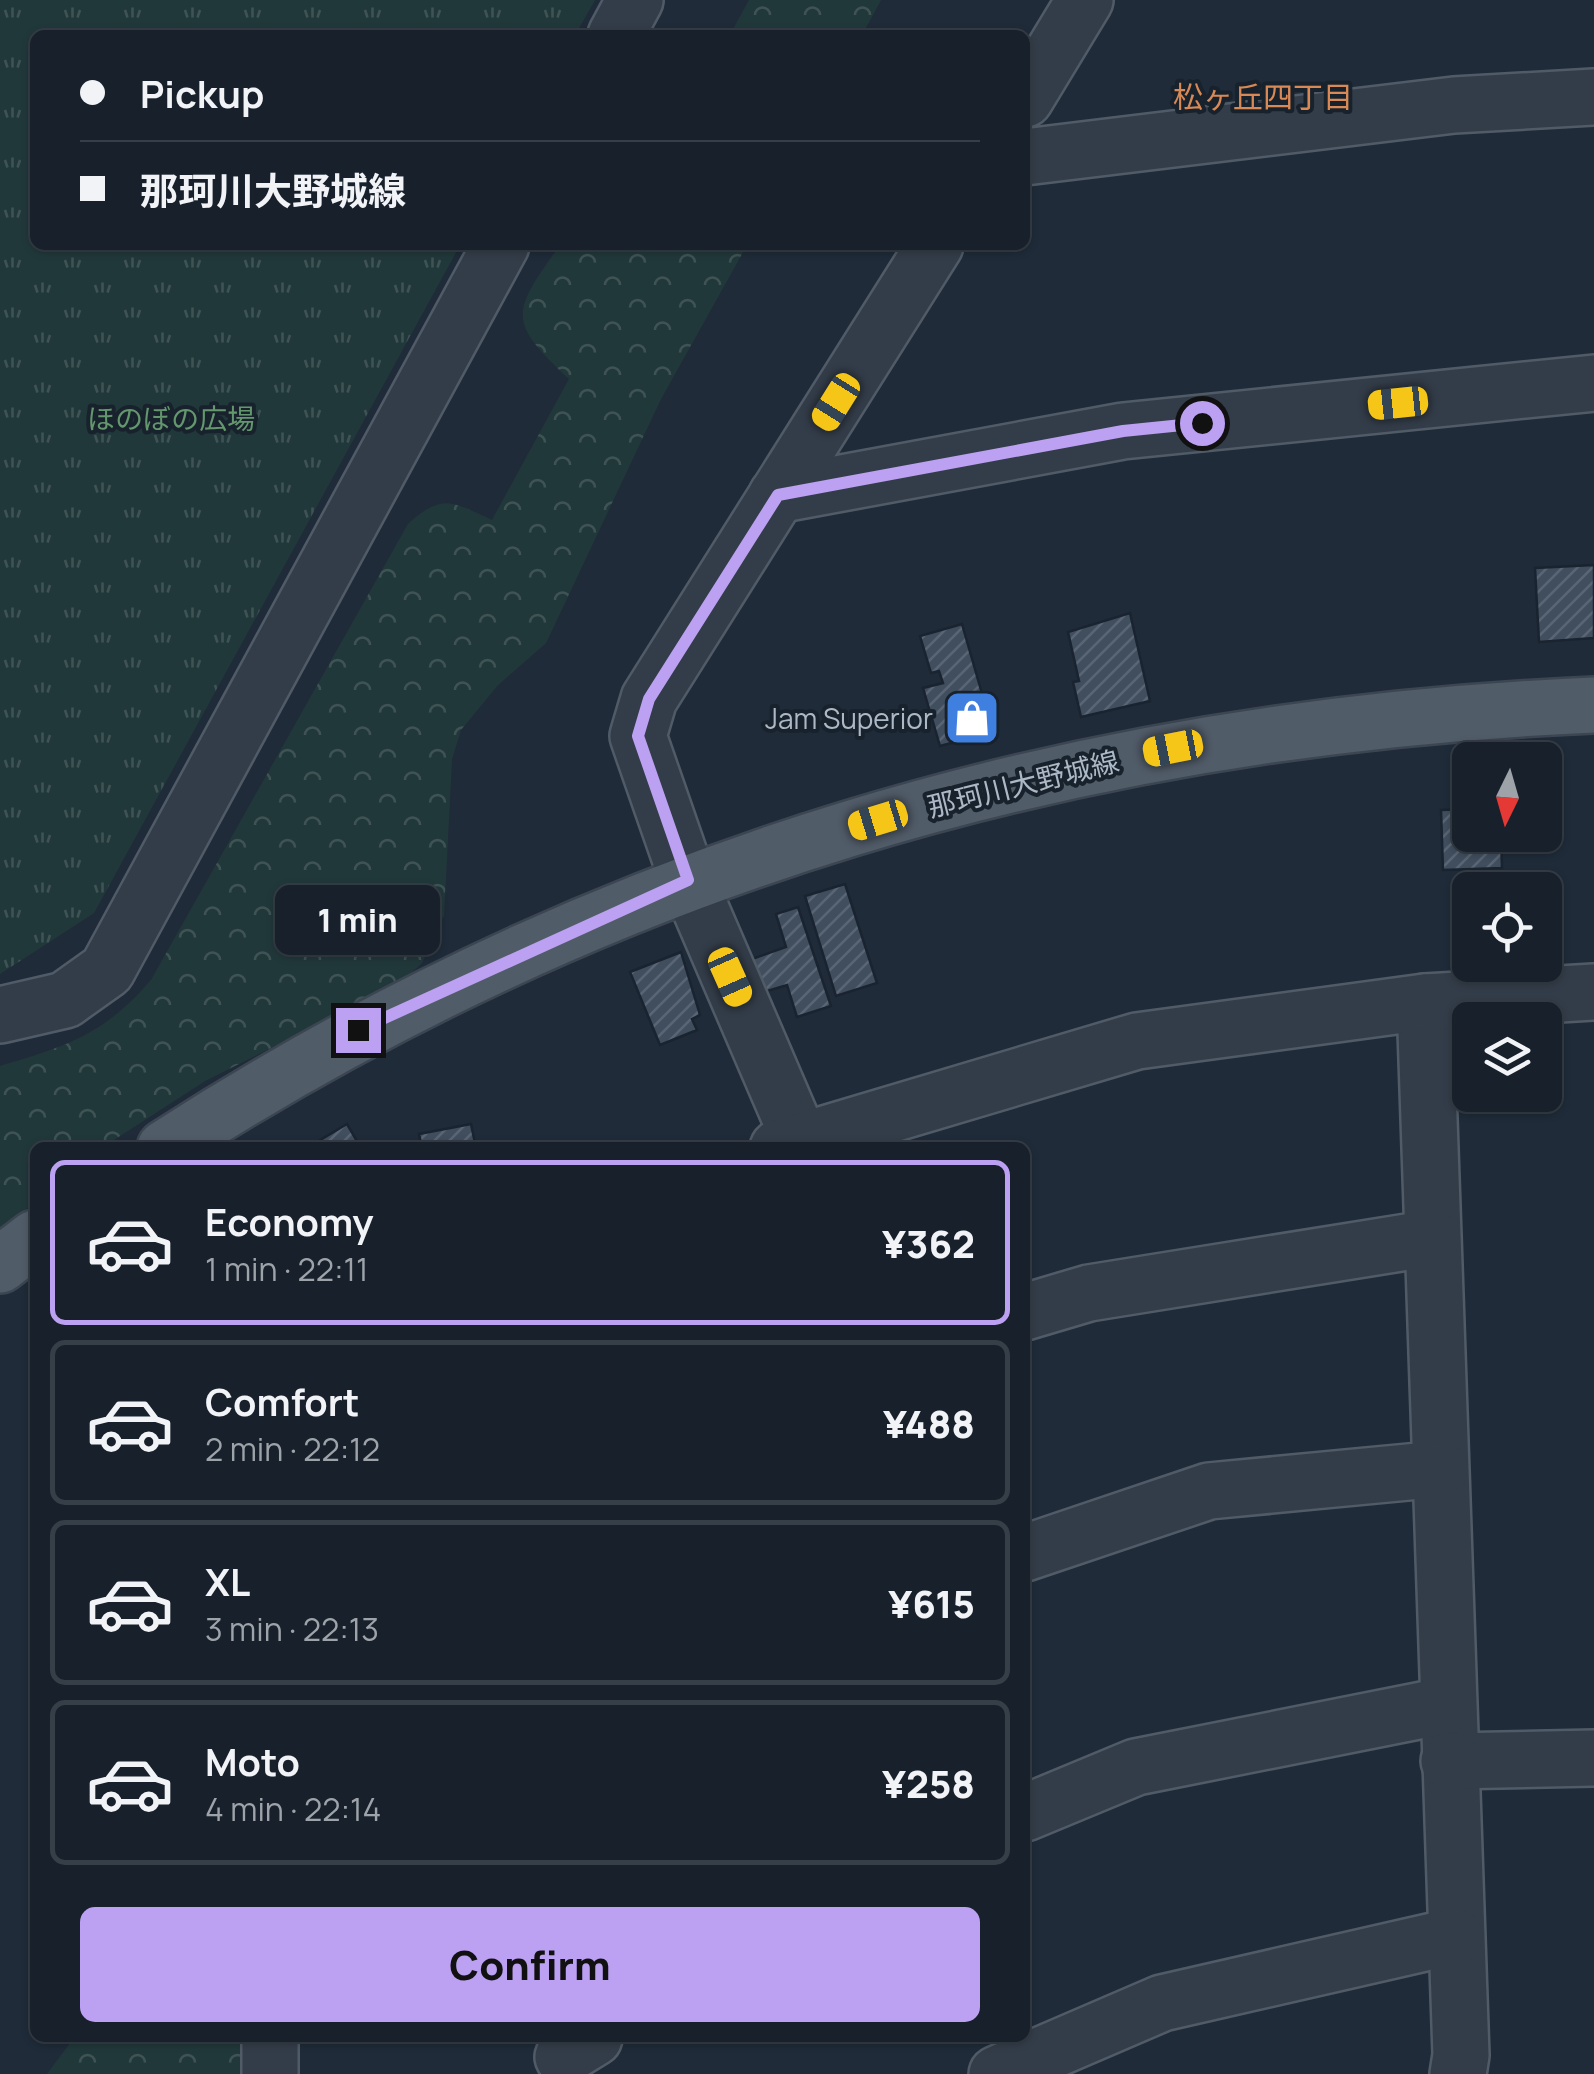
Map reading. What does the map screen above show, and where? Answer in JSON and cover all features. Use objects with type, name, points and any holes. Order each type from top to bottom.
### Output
[{"type":"main road","name":"那珂川大野城線","points":[[175,1142],[358,1030],[688,880],[955,796],[1173,748],[1403,718],[1594,704]]},
{"type":"main road","points":[[0,1264],[30,1242]]},
{"type":"street","points":[[619,30],[635,0]]},
{"type":"street","points":[[1030,92],[1085,0]]},
{"type":"street","points":[[1030,157],[1454,105],[1594,98]]},
{"type":"street","points":[[0,1015],[65,1000],[107,970],[497,250]]},
{"type":"street","points":[[932,250],[649,699],[638,736],[688,880],[788,1142],[1137,1041],[1425,1002],[1594,992]]},
{"type":"street","points":[[778,495],[1123,431],[1594,384]]},
{"type":"street","points":[[1425,1002],[1461,2055],[1458,2074]]},
{"type":"street","points":[[1030,1310],[1088,1293],[1432,1238]]},
{"type":"street","points":[[1030,1551],[1208,1491],[1440,1468]]},
{"type":"street","points":[[1030,1811],[1136,1766],[1448,1705]]},
{"type":"street","points":[[1450,1761],[1594,1758]]},
{"type":"street","points":[[998,2074],[1162,2003],[1455,1936]]},
{"type":"street","points":[[270,2042],[270,2074]]},
{"type":"green space","name":"ほのぼの広場","points":[[0,0],[595,0],[578,30],[30,30],[30,250],[457,250],[94,913],[0,974]]},
{"type":"green space","points":[[749,0],[881,0],[865,30],[733,30]]},
{"type":"green space","points":[[557,250],[744,250],[661,399],[546,643],[497,686],[461,730],[452,759],[444,915],[422,963],[399,984],[205,1081],[111,1142],[30,1142],[30,1206],[0,1230],[0,1066],[83,1036],[117,1014],[151,980],[408,524],[440,504],[458,505],[492,520],[569,379],[534,343],[526,329],[523,315],[532,286]]},
{"type":"green space","points":[[71,2042],[250,2042],[252,2074],[47,2074]]},
{"type":"building","points":[[1594,565],[1594,638],[1539,642],[1535,568]]},
{"type":"building","points":[[1130,613],[1150,701],[1081,717],[1073,682],[1079,681],[1068,632]]},
{"type":"building","points":[[962,624],[993,732],[940,746],[923,688],[943,683],[939,671],[931,673],[920,636]]},
{"type":"building","points":[[1441,810],[1452,810],[1452,852],[1502,852],[1502,868],[1443,870]]},
{"type":"building","points":[[845,884],[877,983],[836,996],[805,896]]},
{"type":"building","points":[[798,907],[831,1006],[797,1017],[787,985],[764,992],[752,959],[786,947],[776,914]]},
{"type":"building","points":[[681,952],[700,1015],[692,1019],[697,1030],[660,1045],[630,972]]},
{"type":"building","points":[[347,1124],[358,1142],[317,1142]]},
{"type":"building","points":[[471,1124],[475,1142],[421,1142],[419,1134]]},
{"type":"place","name":"Jam Superior","points":[[972,718]]},
{"type":"district","name":"松ヶ丘四丁目","points":[[1263,96]]},
{"type":"route","points":[[358,1030],[688,880],[638,736],[649,699],[778,495],[1123,431],[1202,423]]}]
